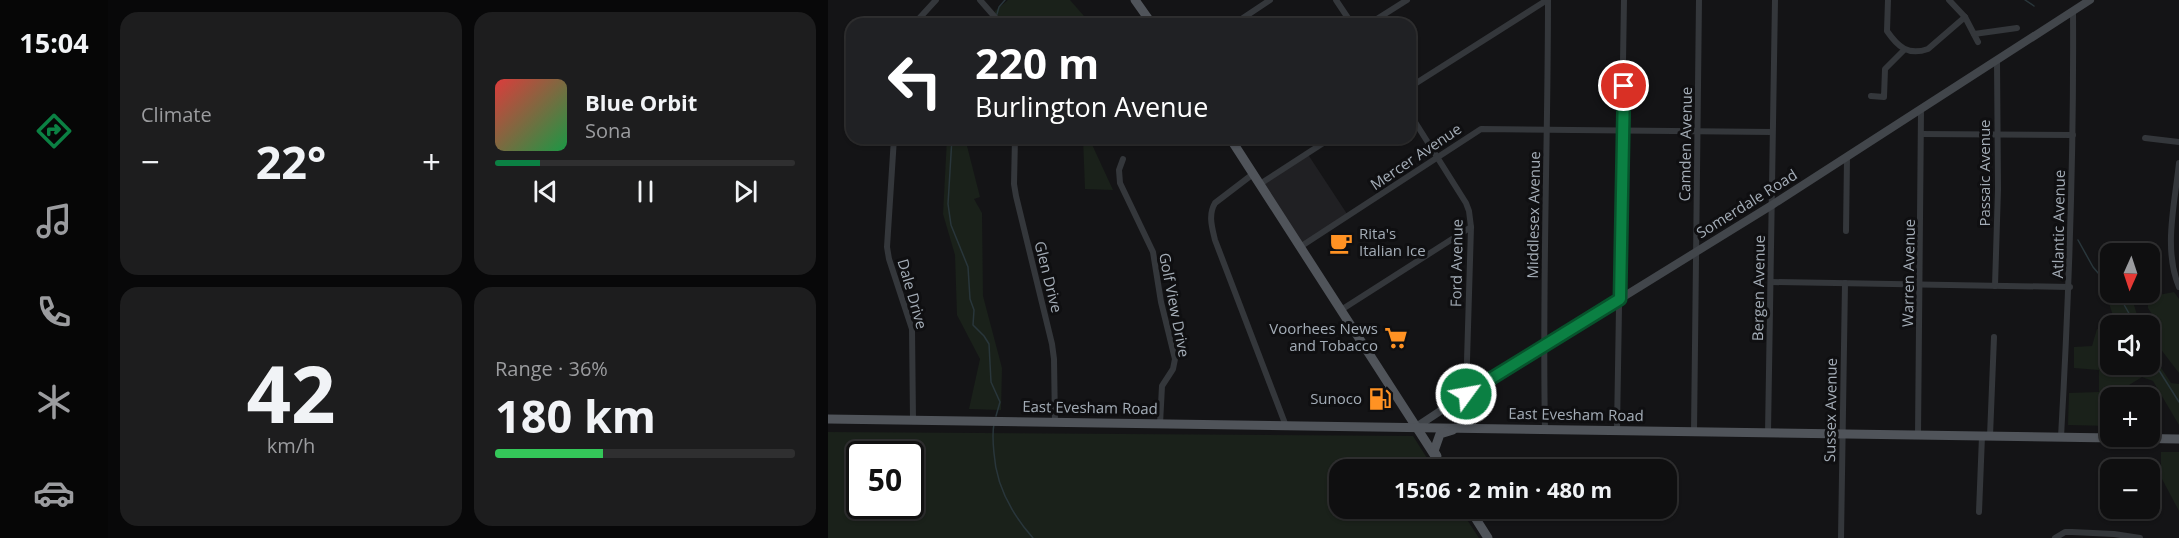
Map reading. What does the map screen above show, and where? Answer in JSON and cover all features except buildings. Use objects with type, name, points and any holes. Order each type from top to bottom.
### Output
[{"type":"main road","points":[[1135,0],[1148,18]]},
{"type":"main road","name":"Somerdale Road","points":[[1416,427],[1847,158],[2091,0]]},
{"type":"main road","points":[[1234,144],[1436,458]]},
{"type":"main road","points":[[1390,427],[1400,417],[1399,400]]},
{"type":"main road","name":"East Evesham Road","points":[[828,419],[2179,439]]},
{"type":"main road","points":[[1436,458],[1434,451],[1440,434],[1458,428]]},
{"type":"main road","points":[[1476,519],[1488,538]]},
{"type":"street","points":[[920,18],[936,0]]},
{"type":"street","points":[[980,0],[996,18]]},
{"type":"street","points":[[1243,18],[1270,0]]},
{"type":"street","points":[[1336,0],[1348,18]]},
{"type":"street","points":[[1378,18],[1407,0]]},
{"type":"street","points":[[1416,83],[1548,0]]},
{"type":"street","name":"Middlesex Avenue","points":[[1545,430],[1548,0]]},
{"type":"street","points":[[1617,430],[1624,0]]},
{"type":"street","name":"Camden Avenue","points":[[1694,432],[1700,0]]},
{"type":"street","name":"Bergen Avenue","points":[[1767,433],[1775,0]]},
{"type":"street","points":[[1888,0],[1887,31],[1904,50],[1920,52],[1928,49],[1965,17]]},
{"type":"street","points":[[1949,0],[1965,17],[1978,42]]},
{"type":"street","name":"Atlantic Avenue","points":[[2061,437],[2070,287],[2073,12]]},
{"type":"street","points":[[1974,34],[2017,28]]},
{"type":"street","points":[[1870,96],[1884,97],[1885,69],[1904,50]]},
{"type":"street","name":"Passaic Avenue","points":[[1995,286],[1997,61]]},
{"type":"street","name":"Warren Avenue","points":[[1918,435],[1921,110]]},
{"type":"street","name":"Ford Avenue","points":[[1416,123],[1470,211],[1466,394]]},
{"type":"street","name":"Mercer Avenue","points":[[1300,247],[1481,129],[1772,132]]},
{"type":"street","points":[[1921,134],[2073,135]]},
{"type":"street","points":[[2145,138],[2179,142]]},
{"type":"street","name":"Dale Drive","points":[[894,144],[887,247],[912,329],[912,420]]},
{"type":"street","name":"Glen Drive","points":[[1015,144],[1016,196],[1054,359],[1054,423]]},
{"type":"street","points":[[1260,184],[1322,144]]},
{"type":"street","points":[[1846,231],[1847,158]]},
{"type":"street","name":"Golf View Drive","points":[[1123,159],[1119,170],[1120,183],[1153,252],[1161,302],[1175,359],[1173,369],[1162,386],[1160,424]]},
{"type":"street","points":[[2179,163],[2170,246],[2179,287]]},
{"type":"street","points":[[1253,174],[1215,203],[1212,208],[1211,224],[1215,240],[1286,426]]},
{"type":"street","points":[[1341,310],[1471,227]]},
{"type":"street","points":[[1771,282],[2070,287]]},
{"type":"street","name":"Sussex Avenue","points":[[1841,538],[1845,283]]},
{"type":"street","points":[[1980,512],[1994,337]]},
{"type":"street","points":[[2055,538],[2065,532],[2072,532],[2140,538]]},
{"type":"shaded area","points":[[1008,0],[1070,0],[1086,18],[993,18],[995,11]]},
{"type":"shaded area","points":[[947,144],[967,144],[980,197],[974,199],[982,213],[983,296],[1002,368],[1001,410],[969,409],[980,359],[957,315],[955,255],[943,214]]},
{"type":"shaded area","points":[[1083,144],[1092,144],[1113,190],[1085,189]]},
{"type":"shaded area","points":[[1307,153],[1349,217],[1300,247],[1260,184]]},
{"type":"shaded area","points":[[2174,292],[2179,299],[2179,373],[2160,348],[2160,315],[2152,315],[2148,308],[2148,303],[2160,303],[2160,295]]},
{"type":"shaded area","points":[[2109,303],[2133,303],[2137,315],[2113,315]]},
{"type":"shaded area","points":[[2097,329],[2100,329],[2100,375],[2160,375],[2160,366],[2171,383],[2179,384],[2179,425],[2160,393],[2160,387],[2157,387],[2153,381],[2142,377],[2126,387],[2100,387],[2100,426],[2068,425],[2069,393],[2099,392],[2099,370],[2074,368],[2074,347],[2092,346]]},
{"type":"shaded area","points":[[828,432],[1413,436],[1428,459],[1329,459],[1329,519],[1467,519],[1479,538],[828,538]]},
{"type":"shaded area","points":[[2161,452],[2179,452],[2179,511],[2161,477]]},
{"type":"waterway","points":[[997,14],[1005,0]]},
{"type":"waterway","points":[[2025,0],[2034,6]]},
{"type":"waterway","points":[[952,144],[948,204],[951,225],[968,267],[970,299],[974,310],[973,325],[989,344],[991,382],[1000,402],[996,416]]},
{"type":"waterway","points":[[2078,240],[2100,275]]},
{"type":"waterway","points":[[2123,303],[2130,315]]},
{"type":"waterway","points":[[2160,372],[2179,402]]},
{"type":"waterway","points":[[994,424],[995,465],[1001,488],[1018,519],[1033,538]]},
{"type":"place","name":"Rita's Italian Ice","points":[[1341,243]]},
{"type":"place","name":"Voorhees News and Tobacco","points":[[1396,338]]},
{"type":"place","name":"Sunoco","points":[[1380,399]]},
{"type":"route","points":[[1466,394],[1620,299],[1624,86]]}]
